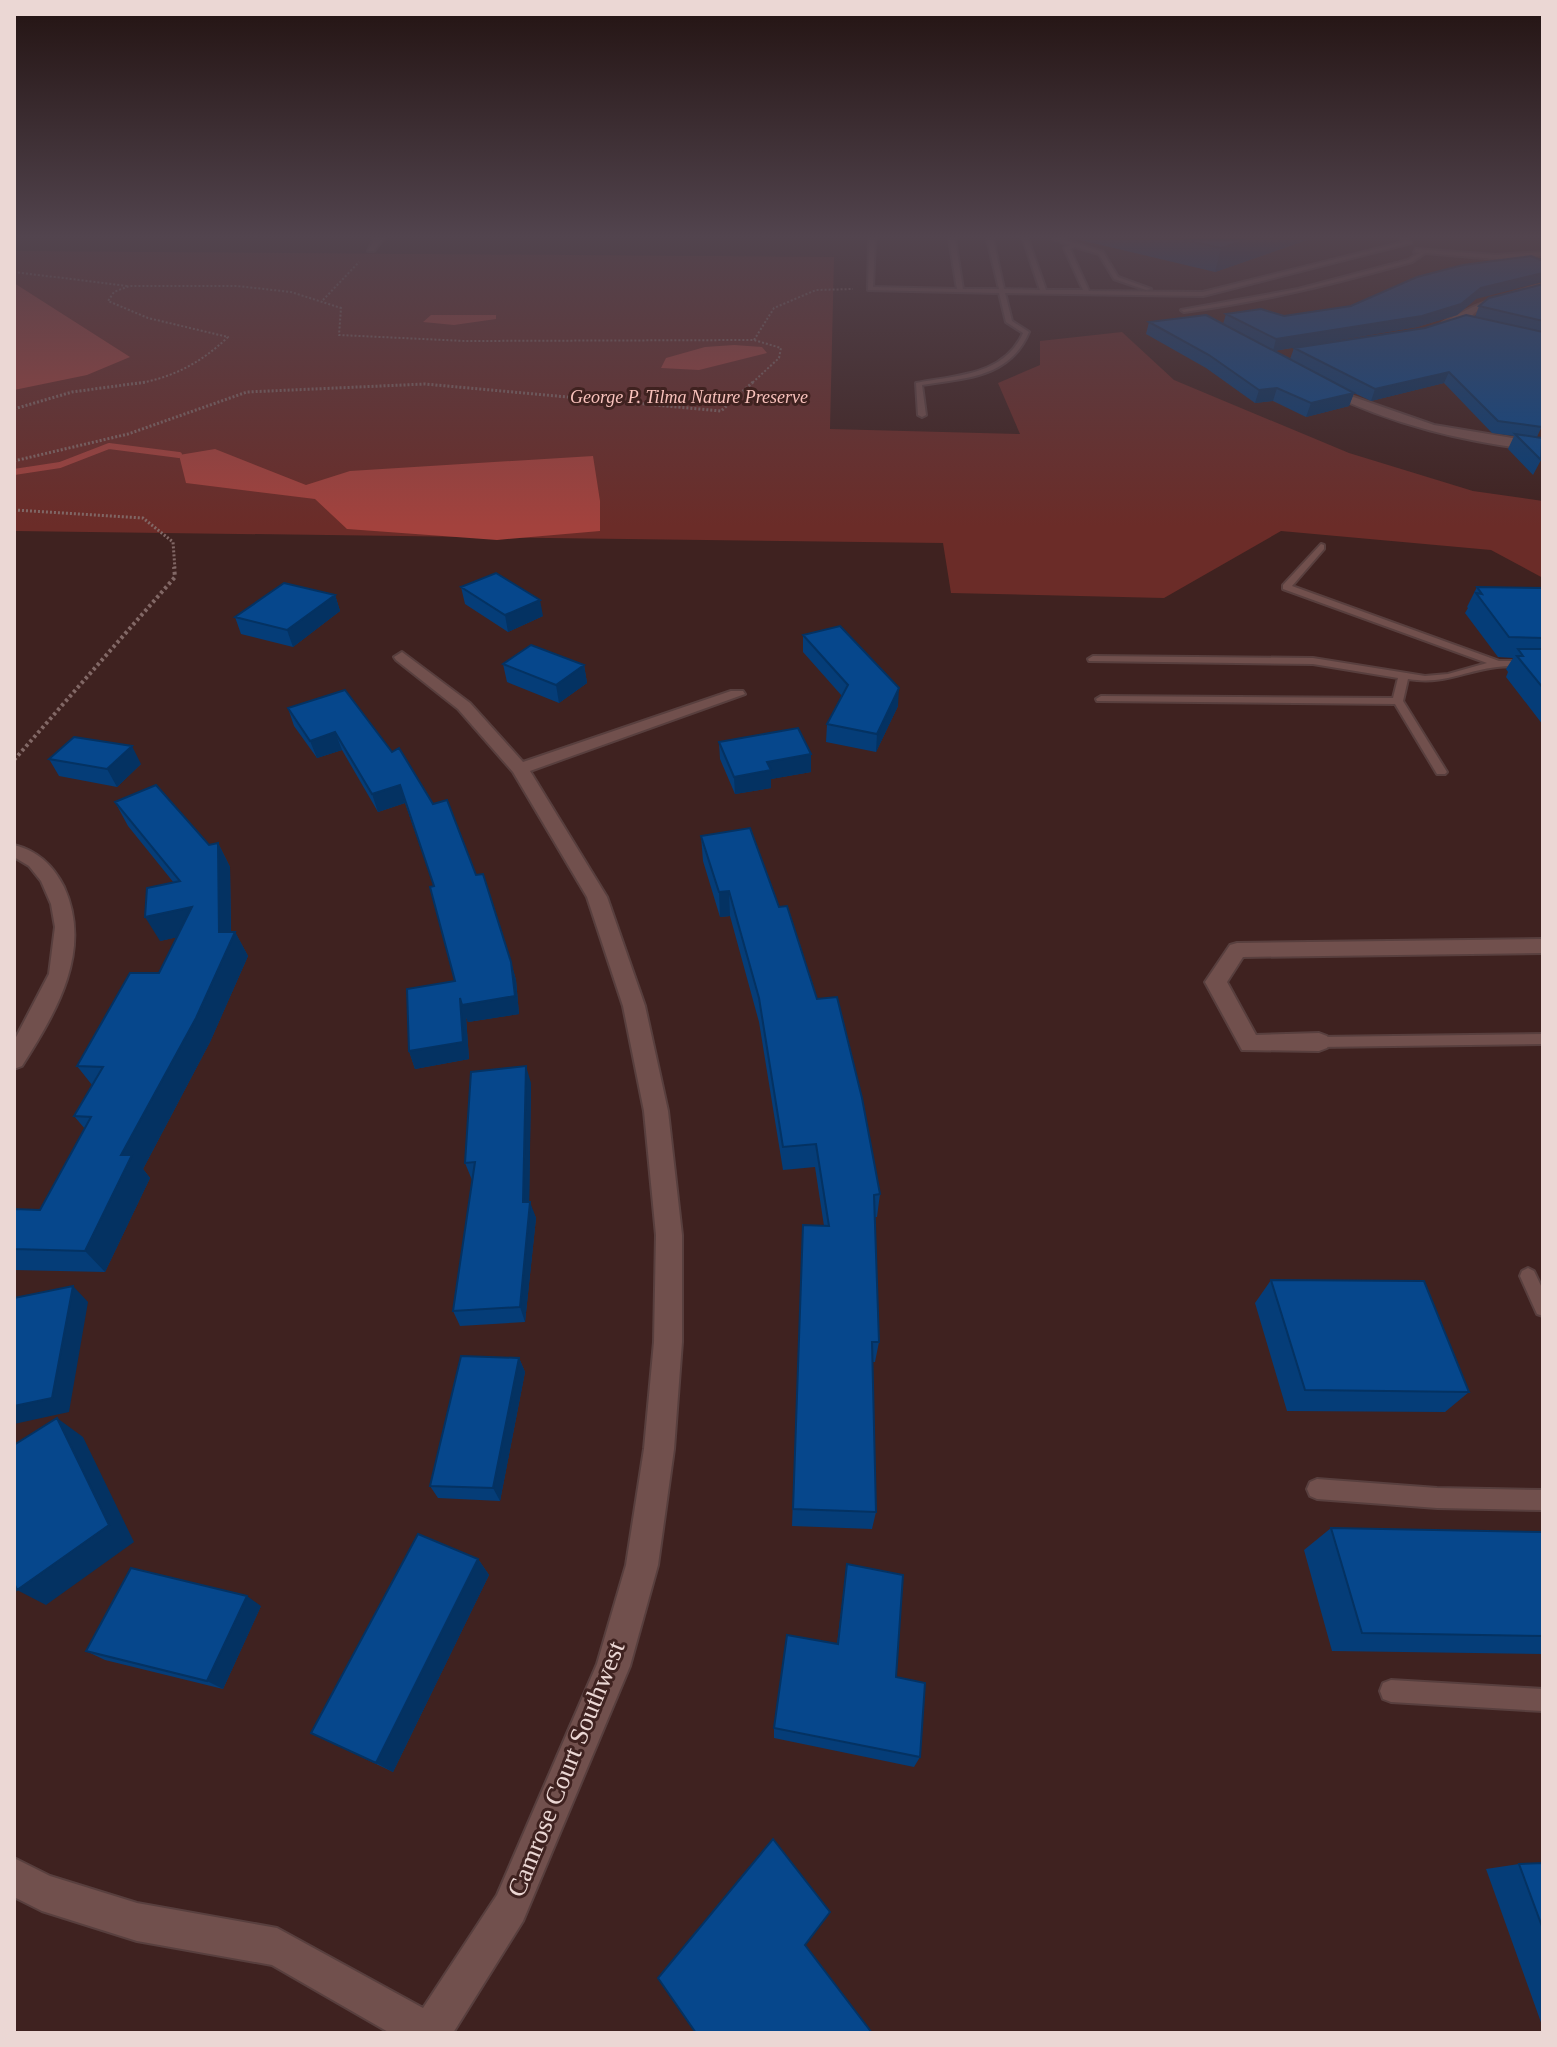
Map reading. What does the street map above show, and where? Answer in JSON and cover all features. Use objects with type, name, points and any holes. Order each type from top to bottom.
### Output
[{"type":"street","points":[[1318,383],[1359,404],[1422,425],[1484,439],[1543,447]]},
{"type":"street","name":"Camrose Court Southwest","points":[[402,657],[464,706],[520,769],[597,897],[634,1006],[656,1111],[669,1235],[668,1342],[659,1449],[642,1565],[613,1666],[510,1908],[429,2033]]},
{"type":"street","points":[[520,769],[737,694]]},
{"type":"street","points":[[14,851],[28,854],[47,875],[63,901],[67,927],[56,983],[42,1017],[14,1060]]},
{"type":"street","points":[[1319,1042],[1250,1044],[1216,982],[1237,950],[1543,946]]},
{"type":"street","points":[[14,1876],[42,1892],[137,1922],[277,1947],[429,2033]]},
{"type":"lane","points":[[922,415],[918,384],[990,370],[1018,354],[1025,335]]},
{"type":"lane","points":[[1321,547],[1286,587],[1496,664]]},
{"type":"lane","points":[[1093,659],[1313,661],[1403,677],[1448,677],[1496,664],[1543,664]]},
{"type":"lane","points":[[1403,677],[1398,701],[1441,772]]},
{"type":"lane","points":[[1101,699],[1398,701]]},
{"type":"lane","points":[[1319,1042],[1543,1039]]},
{"type":"lane","points":[[1528,1276],[1543,1308]]},
{"type":"lane","points":[[1317,1489],[1437,1498],[1543,1500]]},
{"type":"lane","points":[[1391,1691],[1543,1700]]},
{"type":"path","points":[[14,409],[77,391],[152,384],[213,354],[228,337],[218,335]]},
{"type":"path","points":[[14,461],[128,434],[247,392],[425,384],[721,411],[779,358],[781,348],[754,340],[465,341],[339,335]]},
{"type":"path","points":[[754,340],[757,335]]},
{"type":"path","points":[[14,510],[143,518],[173,542],[175,577],[14,760]]},
{"type":"green space","name":"George P. Tilma Nature Preserve","points":[[14,335],[832,335],[830,429],[1020,434],[998,383],[1040,365],[1040,341],[1125,335],[1174,380],[1349,453],[1473,491],[1543,501],[1543,578],[1491,550],[1281,531],[1164,598],[951,593],[943,543],[14,531]]},
{"type":"shaded area","points":[[14,335],[95,335],[130,357],[87,375],[14,390]]},
{"type":"shaded area","points":[[705,347],[762,347],[767,353],[699,370],[661,368],[666,358]]},
{"type":"shaded area","points":[[215,449],[306,485],[350,471],[593,456],[600,501],[600,531],[497,540],[347,529],[315,499],[186,483],[179,455]]},
{"type":"building","points":[[1172,335],[1243,335],[1354,393],[1311,403],[1277,388],[1259,390],[1209,355]]},
{"type":"building","points":[[1267,335],[1304,335],[1276,339]]},
{"type":"building","points":[[1382,335],[1543,335],[1542,427],[1498,421],[1449,372],[1375,389],[1294,348]]},
{"type":"building","points":[[1515,434],[1542,438],[1541,460]]},
{"type":"building","points":[[496,573],[540,600],[505,615],[461,587]]},
{"type":"building","points":[[284,583],[335,595],[287,630],[235,617]]},
{"type":"building","points":[[1477,587],[1543,588],[1543,638],[1509,637],[1476,593],[1482,594]]},
{"type":"building","points":[[840,626],[899,688],[877,734],[827,724],[848,685],[803,635]]},
{"type":"building","points":[[531,645],[584,665],[556,685],[503,664]]},
{"type":"building","points":[[1518,649],[1543,649],[1543,688],[1517,656],[1523,656]]},
{"type":"building","points":[[345,690],[392,752],[399,748],[433,804],[447,800],[476,875],[483,874],[511,962],[515,996],[462,1005],[460,998],[463,1042],[409,1051],[407,989],[455,981],[430,887],[434,886],[400,785],[372,794],[335,732],[310,741],[288,708]]},
{"type":"building","points":[[798,728],[811,754],[767,762],[771,770],[734,777],[719,742]]},
{"type":"building","points":[[74,737],[132,746],[107,769],[49,759]]},
{"type":"building","points":[[156,785],[209,845],[218,843],[219,932],[235,932],[196,1018],[121,1155],[132,1155],[85,1251],[14,1249],[14,1209],[40,1210],[91,1117],[74,1116],[103,1067],[77,1066],[130,973],[159,973],[192,907],[145,917],[147,888],[180,881],[115,802]]},
{"type":"building","points":[[750,828],[779,907],[787,906],[817,999],[837,997],[862,1098],[880,1194],[874,1195],[879,1342],[872,1342],[876,1512],[793,1509],[803,1225],[829,1226],[816,1144],[783,1147],[759,998],[729,891],[719,892],[701,836]]},
{"type":"building","points":[[526,1066],[523,1202],[530,1202],[520,1307],[453,1311],[475,1162],[465,1163],[471,1072]]},
{"type":"building","points":[[1271,1280],[1424,1281],[1469,1392],[1305,1390]]},
{"type":"building","points":[[73,1286],[52,1398],[14,1406],[14,1298]]},
{"type":"building","points":[[461,1356],[519,1358],[493,1488],[430,1486]]},
{"type":"building","points":[[57,1418],[109,1525],[17,1590],[14,1583],[14,1445]]},
{"type":"building","points":[[1331,1528],[1543,1532],[1543,1636],[1362,1633]]},
{"type":"building","points":[[418,1534],[478,1559],[376,1763],[311,1733]]},
{"type":"building","points":[[847,1564],[903,1575],[896,1677],[925,1683],[920,1757],[774,1728],[787,1635],[838,1644]]},
{"type":"building","points":[[131,1568],[247,1596],[207,1681],[86,1651]]},
{"type":"building","points":[[773,1839],[830,1912],[805,1945],[872,2033],[696,2033],[658,1978]]},
{"type":"building","points":[[1543,1863],[1543,1929],[1519,1864]]},
{"type":"waterway","points":[[14,472],[60,465],[109,446],[179,455]]}]
